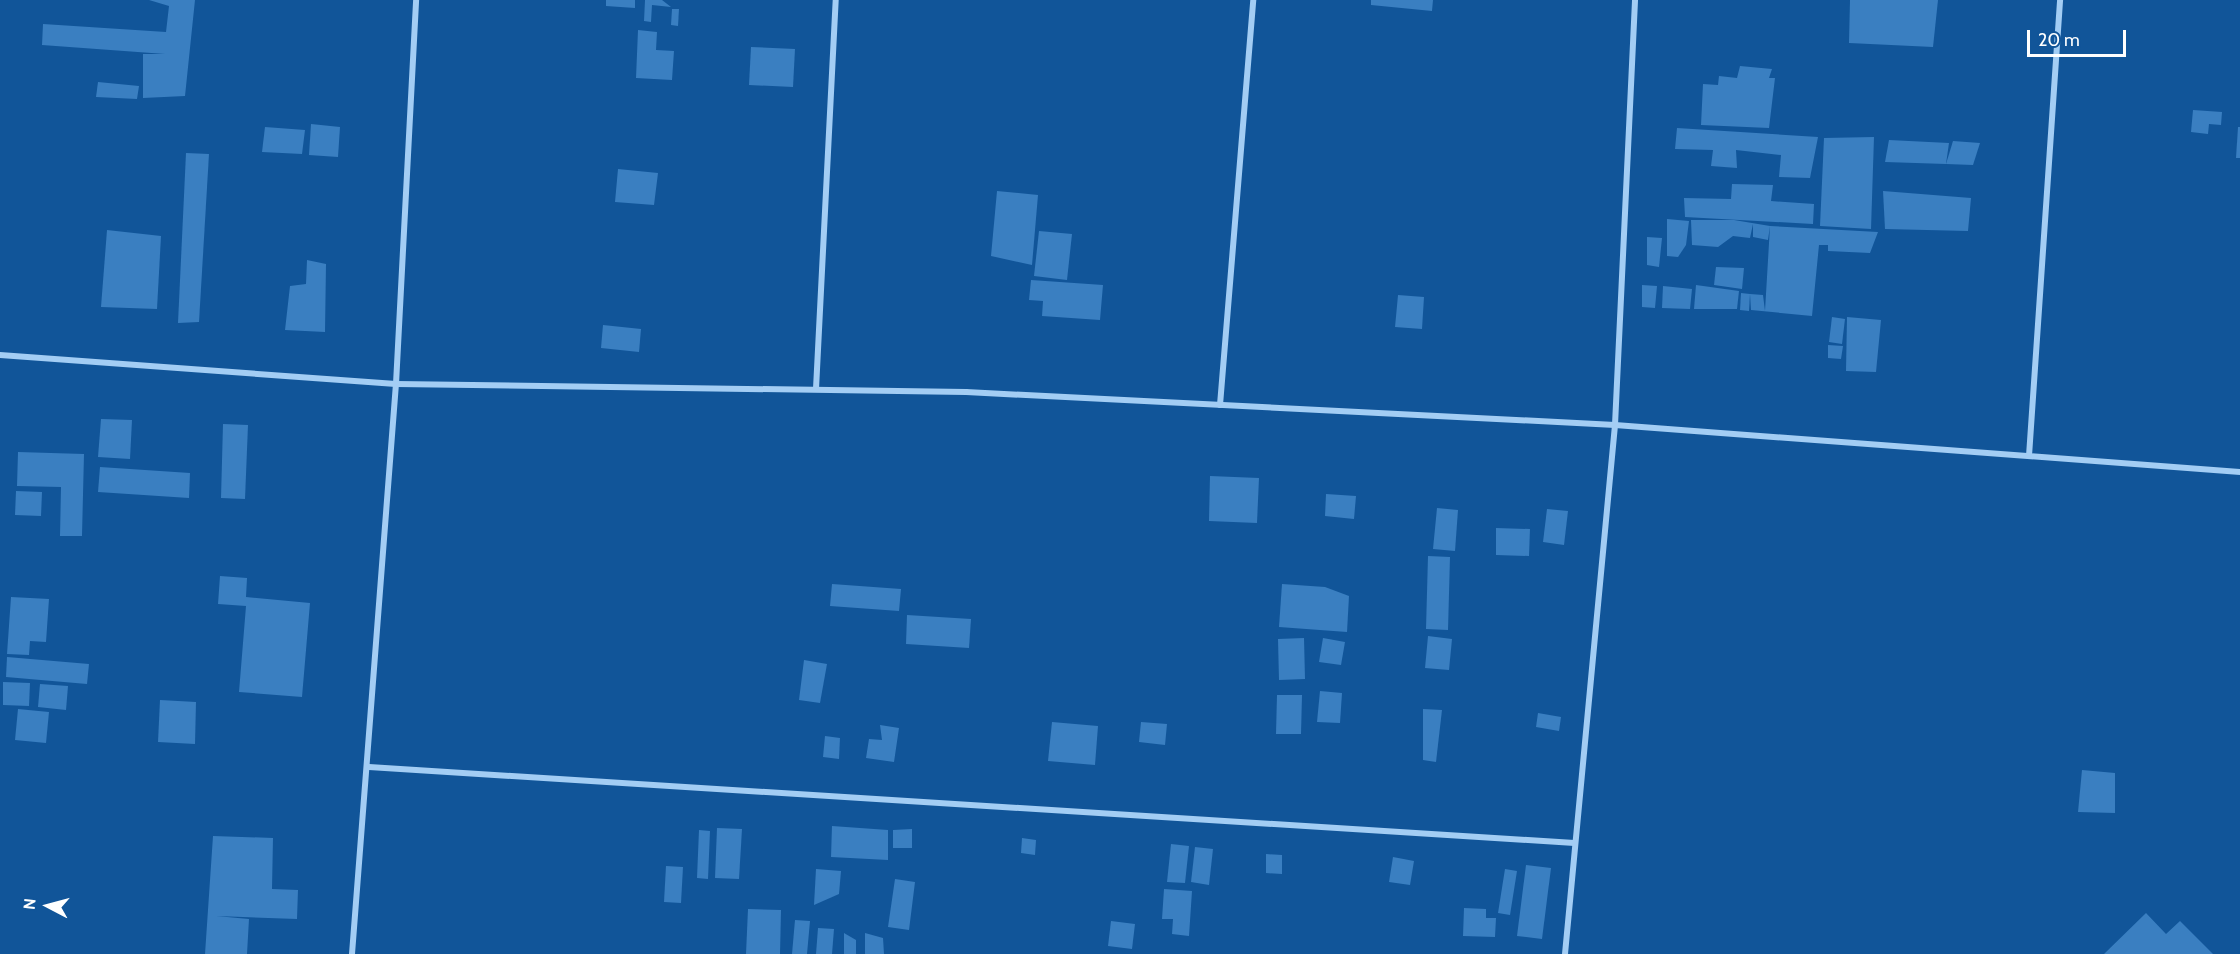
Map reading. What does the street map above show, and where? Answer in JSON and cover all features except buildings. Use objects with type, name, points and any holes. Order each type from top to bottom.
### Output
[{"type":"street","points":[[352,954],[369,767],[396,384],[416,0]]},
{"type":"street","points":[[816,389],[836,0]]},
{"type":"street","points":[[1220,405],[1253,0]]},
{"type":"street","points":[[1565,954],[1615,425],[1635,0]]},
{"type":"street","points":[[2029,456],[2060,0]]},
{"type":"street","points":[[0,355],[396,384],[966,392],[1615,425],[2240,472]]},
{"type":"street","points":[[369,767],[1575,843]]}]
